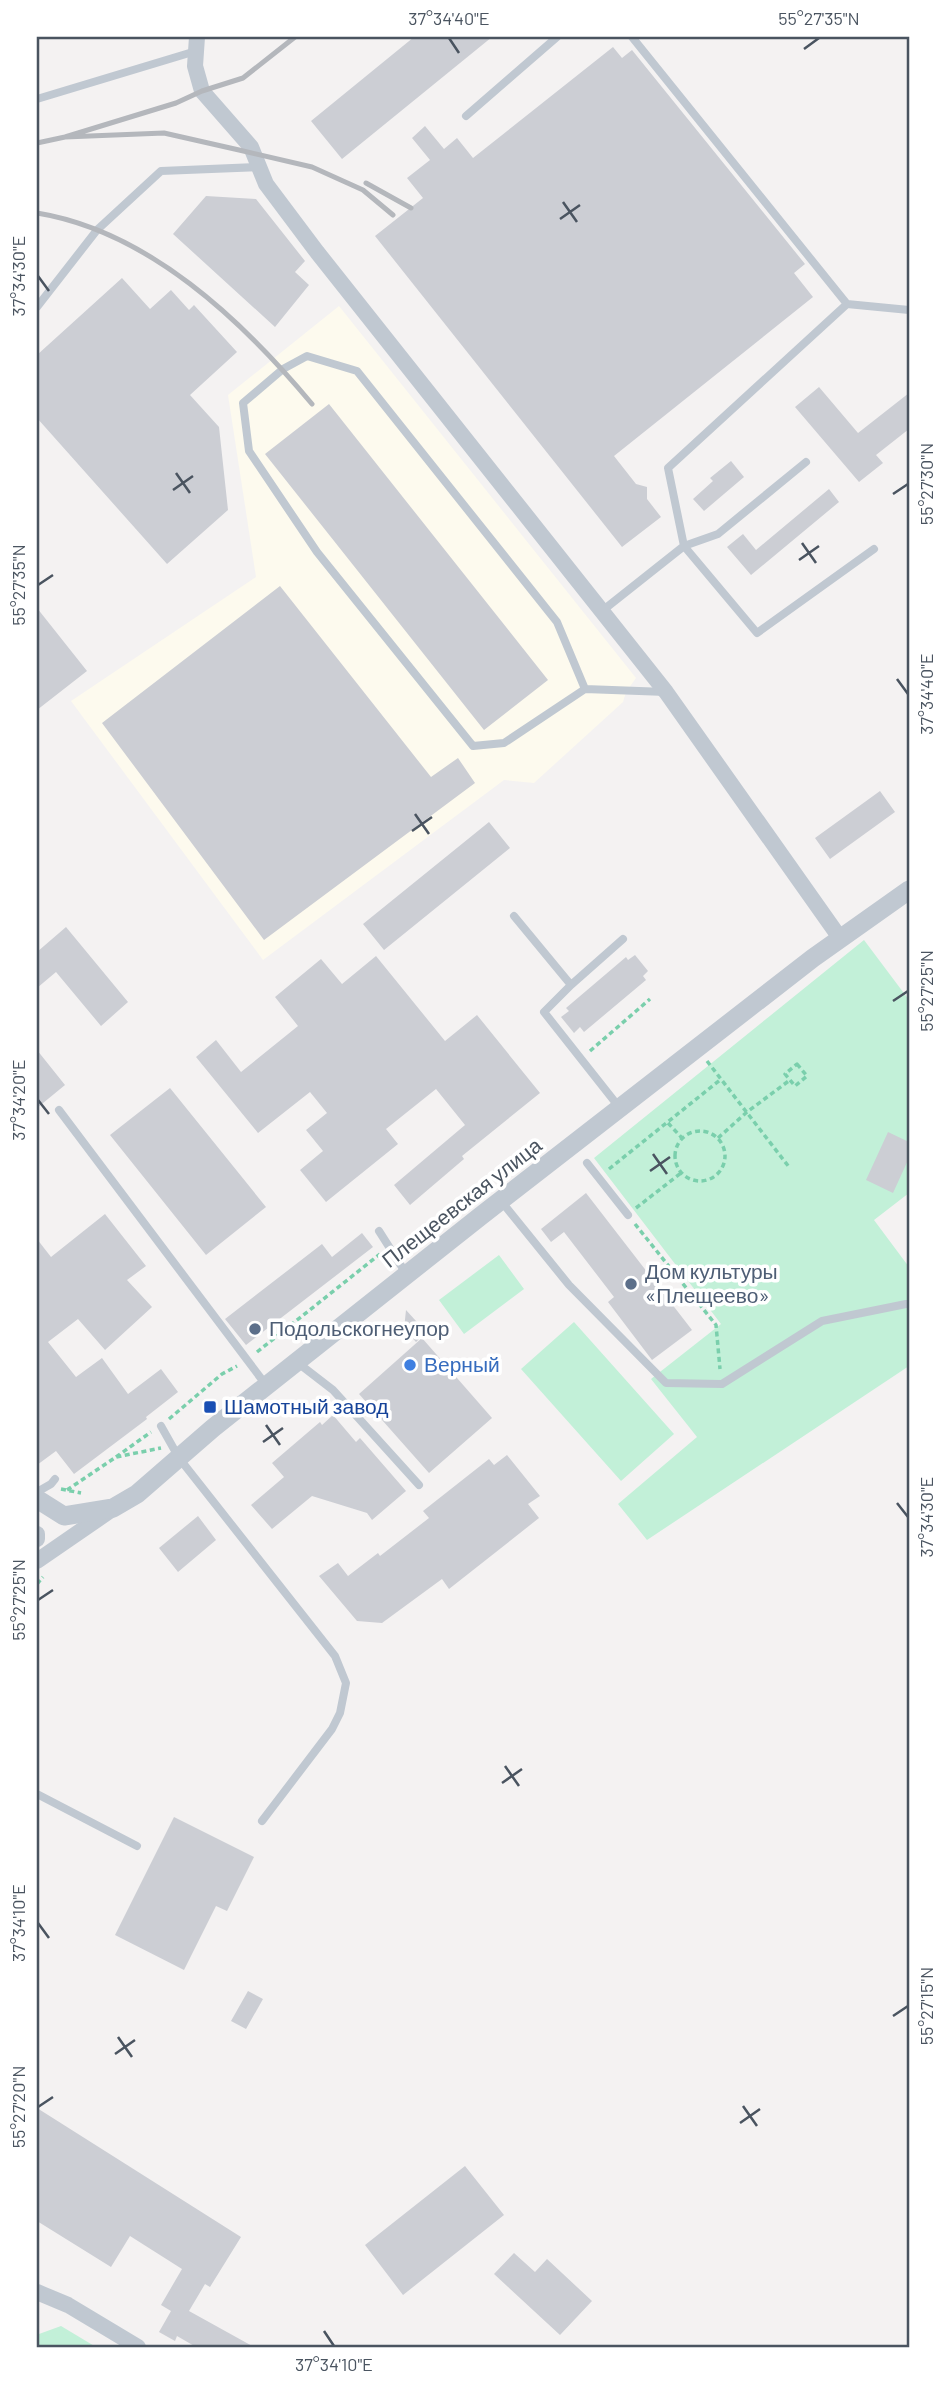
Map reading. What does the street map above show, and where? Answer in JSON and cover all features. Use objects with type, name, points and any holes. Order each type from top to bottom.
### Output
[{"type":"street","points":[[197,44],[195,66],[202,92],[251,147],[266,184],[666,692],[840,938]]},
{"type":"street","name":"Плещеевская улица","points":[[37,1499],[64,1516],[113,1508],[137,1494],[176,1451],[266,1385],[840,938],[909,890]]},
{"type":"street","points":[[37,1561],[113,1508]]},
{"type":"street","points":[[37,1534],[37,1539]]},
{"type":"street","points":[[37,2292],[68,2305],[138,2347]]},
{"type":"lane","points":[[466,116],[557,37]]},
{"type":"lane","points":[[632,37],[847,304],[909,310]]},
{"type":"lane","points":[[37,99],[197,44]]},
{"type":"lane","points":[[37,307],[97,230],[161,171],[259,167]]},
{"type":"lane","points":[[847,304],[668,468],[684,546],[757,633],[874,549]]},
{"type":"lane","points":[[585,689],[557,622],[357,371],[307,356],[283,369],[243,403],[249,451],[317,552],[473,746],[504,743],[585,689],[666,692]]},
{"type":"lane","points":[[602,611],[684,546],[718,534],[806,462]]},
{"type":"lane","points":[[514,916],[571,985]]},
{"type":"lane","points":[[621,1109],[544,1012],[623,939]]},
{"type":"lane","points":[[59,1110],[266,1385]]},
{"type":"lane","points":[[587,1163],[628,1215]]},
{"type":"lane","points":[[501,1201],[569,1285],[666,1383],[722,1384],[822,1321],[906,1304]]},
{"type":"lane","points":[[379,1231],[407,1275]]},
{"type":"lane","points":[[296,1361],[333,1390],[419,1485]]},
{"type":"lane","points":[[161,1426],[176,1451],[335,1656],[346,1684],[340,1713],[332,1729],[262,1821]]},
{"type":"lane","points":[[37,1492],[53,1482]]},
{"type":"lane","points":[[37,1794],[137,1846]]},
{"type":"path","points":[[581,1059],[650,999]]},
{"type":"path","points":[[797,1064],[807,1076],[795,1086],[790,1080],[785,1074],[797,1064]]},
{"type":"path","points":[[709,1066],[789,1167]]},
{"type":"path","points":[[599,1177],[720,1080]]},
{"type":"path","points":[[718,1139],[747,1112],[790,1080]]},
{"type":"path","points":[[668,1123],[682,1138]]},
{"type":"path","points":[[698,1130],[706,1131],[718,1139],[725,1157],[718,1173],[703,1181],[695,1181],[681,1173],[677,1167],[675,1151],[682,1138],[698,1130]]},
{"type":"path","points":[[681,1173],[628,1215],[716,1325],[722,1384]]},
{"type":"path","points":[[66,1491],[161,1426],[222,1374],[247,1361],[390,1247]]},
{"type":"path","points":[[116,1458],[147,1452],[176,1451]]},
{"type":"path","points":[[158,1456],[176,1451]]},
{"type":"path","points":[[53,1482],[66,1491],[90,1493]]},
{"type":"shaded area","points":[[339,306],[636,678],[626,692],[623,702],[534,783],[504,780],[263,960],[71,701],[256,577],[228,395]]},
{"type":"green space","points":[[864,940],[909,1000],[909,1193],[874,1220],[909,1267],[909,1366],[647,1540],[618,1504],[697,1437],[651,1379],[721,1324],[594,1158]]},
{"type":"green space","points":[[499,1255],[524,1289],[464,1334],[439,1300]]},
{"type":"green space","points":[[574,1322],[674,1434],[621,1481],[521,1369]]},
{"type":"green space","points":[[61,2326],[96,2347],[37,2347],[39,2334]]},
{"type":"building","points":[[414,37],[492,37],[342,159],[311,121]]},
{"type":"building","points":[[613,47],[622,58],[632,50],[805,264],[794,273],[813,297],[614,456],[636,484],[647,487],[647,499],[661,517],[622,547],[375,236],[423,198],[407,178],[430,160],[412,138],[425,126],[444,149],[457,138],[473,158]]},
{"type":"building","points":[[206,196],[256,199],[305,261],[295,272],[309,285],[275,327],[173,234]]},
{"type":"building","points":[[122,278],[150,309],[171,290],[189,310],[194,305],[237,352],[190,395],[219,427],[228,510],[167,564],[37,418],[37,355]]},
{"type":"building","points":[[819,387],[858,433],[909,393],[909,429],[876,455],[883,463],[859,482],[795,407]]},
{"type":"building","points":[[329,404],[548,680],[484,730],[265,454]]},
{"type":"building","points":[[731,461],[744,477],[704,511],[693,499],[713,481],[710,478]]},
{"type":"building","points":[[829,489],[839,502],[751,575],[727,547],[743,534],[756,550]]},
{"type":"building","points":[[280,586],[431,777],[458,758],[475,783],[264,940],[102,723]]},
{"type":"building","points":[[37,608],[87,671],[37,710]]},
{"type":"building","points":[[880,791],[895,812],[830,859],[815,838]]},
{"type":"building","points":[[489,822],[510,848],[384,950],[363,924]]},
{"type":"building","points":[[66,927],[128,1002],[101,1026],[56,972],[37,988],[37,952]]},
{"type":"building","points":[[635,955],[648,971],[643,976],[646,980],[584,1032],[580,1027],[574,1033],[561,1017],[569,1011],[566,1008],[626,957],[628,960]]},
{"type":"building","points":[[376,956],[445,1041],[477,1015],[540,1093],[462,1156],[464,1159],[410,1205],[394,1185],[465,1125],[436,1089],[386,1129],[398,1144],[326,1202],[300,1170],[323,1151],[306,1130],[327,1113],[310,1092],[258,1133],[196,1057],[216,1040],[241,1072],[298,1026],[275,997],[321,959],[342,984]]},
{"type":"building","points":[[37,1050],[65,1085],[37,1108]]},
{"type":"building","points":[[170,1088],[266,1207],[206,1255],[110,1135]]},
{"type":"building","points":[[888,1132],[909,1142],[909,1158],[893,1193],[866,1180]]},
{"type":"building","name":"Дом культуры «Плещеево»","points":[[586,1193],[692,1330],[652,1360],[608,1302],[614,1297],[564,1232],[551,1242],[541,1229]]},
{"type":"building","points":[[105,1214],[146,1266],[127,1280],[152,1307],[105,1350],[78,1319],[48,1342],[76,1377],[102,1358],[128,1394],[161,1369],[178,1392],[74,1474],[56,1451],[37,1465],[37,1239],[51,1257]]},
{"type":"building","points":[[362,1233],[373,1247],[246,1345],[225,1319],[322,1244],[332,1257]]},
{"type":"building","points":[[406,1310],[426,1332],[416,1342],[404,1329]]},
{"type":"building","points":[[422,1338],[492,1418],[429,1473],[359,1394]]},
{"type":"building","points":[[333,1415],[356,1442],[360,1438],[406,1491],[372,1520],[367,1513],[312,1496],[272,1529],[251,1505],[284,1477],[272,1463],[320,1422],[322,1425]]},
{"type":"building","points":[[507,1455],[540,1496],[528,1504],[539,1518],[449,1589],[442,1579],[382,1623],[357,1621],[319,1576],[338,1563],[348,1576],[378,1553],[380,1556],[429,1518],[423,1511],[489,1459],[494,1465]]},
{"type":"building","points":[[198,1516],[216,1540],[178,1572],[159,1548]]},
{"type":"building","points":[[174,1817],[254,1857],[227,1911],[216,1906],[184,1970],[115,1935]]},
{"type":"building","points":[[248,1991],[263,1999],[246,2029],[231,2021]]},
{"type":"building","points":[[37,2108],[241,2237],[210,2287],[205,2284],[189,2311],[254,2347],[196,2347],[177,2336],[175,2341],[159,2332],[171,2311],[161,2305],[182,2269],[130,2236],[111,2267],[37,2221]]},
{"type":"building","points":[[465,2166],[504,2215],[403,2295],[365,2245]]},
{"type":"building","points":[[514,2253],[535,2272],[547,2259],[592,2301],[560,2335],[494,2274]]},
{"type":"railway","points":[[37,143],[176,103],[202,91],[243,78],[295,37]]},
{"type":"railway","points":[[65,137],[164,133],[312,167],[363,190],[393,215]]},
{"type":"railway","points":[[366,183],[411,208]]},
{"type":"railway","points":[[37,213],[78,223],[117,239],[154,259],[190,284],[255,341],[312,404]]},
{"type":"place","name":"Дом культуры «Плещеево»","points":[[631,1284]]},
{"type":"place","name":"Подольскогнеупор","points":[[255,1329]]},
{"type":"place","name":"Верный","points":[[410,1365]]},
{"type":"place","name":"Шамотный завод","points":[[210,1407]]}]
